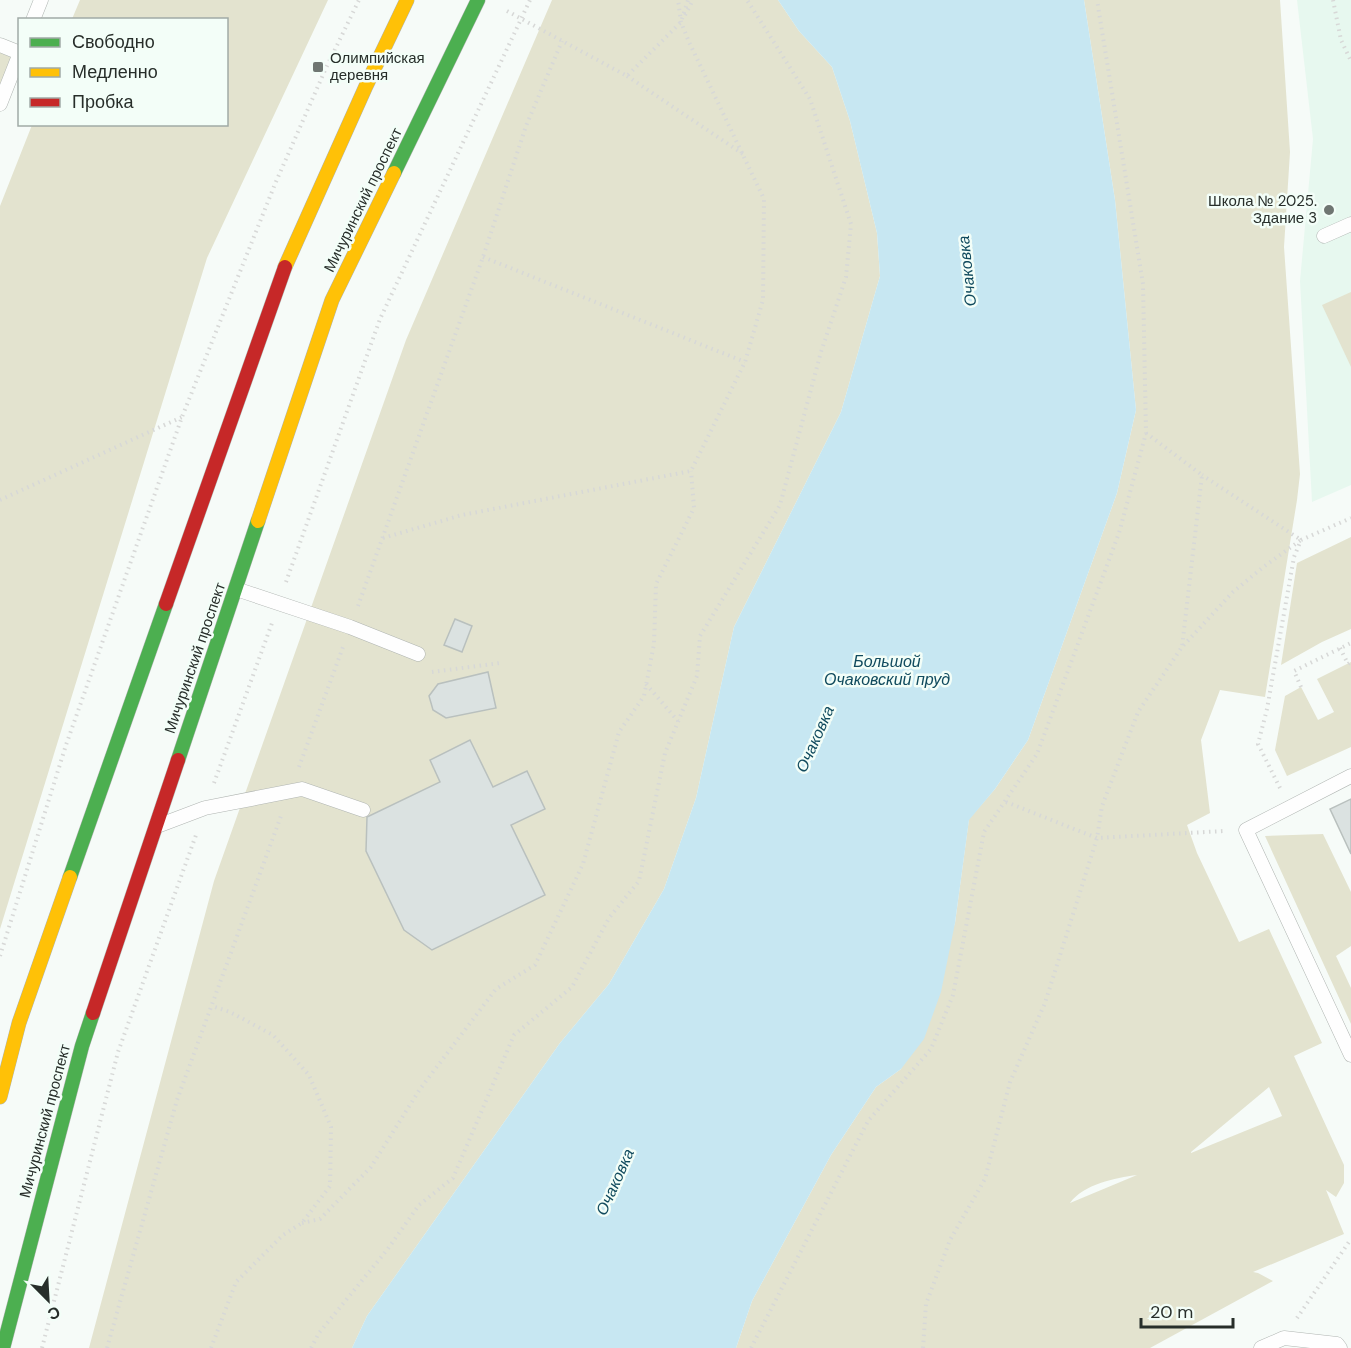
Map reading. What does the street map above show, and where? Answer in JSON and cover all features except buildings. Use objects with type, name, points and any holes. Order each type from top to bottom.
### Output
[{"type":"main road","points":[[0,1097],[23,1012],[284,269],[407,0]]},
{"type":"main road","name":"Мичуринский проспект","points":[[3,1348],[82,1046],[333,300],[478,0]]},
{"type":"lane","points":[[34,18],[41,0]]},
{"type":"lane","points":[[0,45],[18,52]]},
{"type":"lane","points":[[0,104],[18,58]]},
{"type":"lane","points":[[1324,236],[1351,224]]},
{"type":"lane","points":[[236,589],[350,627],[418,654]]},
{"type":"lane","points":[[1351,776],[1246,830],[1351,1055]]},
{"type":"lane","points":[[155,827],[206,808],[302,789],[363,810]]},
{"type":"lane","points":[[1261,1348],[1284,1338],[1337,1344],[1340,1348]]},
{"type":"path","points":[[0,956],[66,745],[182,417],[275,184],[359,0]]},
{"type":"path","points":[[42,1348],[118,1052],[380,319],[530,0]]},
{"type":"path","points":[[211,1348],[236,1282],[283,1235],[302,1223],[320,1219],[371,1167],[420,1089],[496,989],[535,965],[583,864],[619,732],[644,696],[654,644],[656,584],[694,508],[690,471],[745,362],[763,300],[764,200],[689,42],[681,22],[678,0]]},
{"type":"path","points":[[681,22],[688,0]]},
{"type":"path","points":[[627,76],[681,22],[693,0]]},
{"type":"path","points":[[311,1348],[319,1333],[387,1250],[419,1205],[453,1178],[514,1035],[572,987],[609,918],[639,882],[665,753],[697,676],[700,636],[780,505],[821,352],[846,277],[851,224],[810,99],[747,0]]},
{"type":"path","points":[[751,1348],[868,1121],[931,1049],[953,995],[984,832],[1037,754],[1119,533],[1146,433],[1143,284],[1097,0]]},
{"type":"path","points":[[1333,0],[1341,40],[1351,62]]},
{"type":"path","points":[[521,17],[627,76],[744,155]]},
{"type":"path","points":[[107,1348],[177,1100],[383,538],[483,257],[526,126],[562,41]]},
{"type":"path","points":[[483,257],[745,362]]},
{"type":"path","points":[[0,500],[182,417]]},
{"type":"path","points":[[1146,433],[1202,475],[1301,540]]},
{"type":"path","points":[[383,538],[462,515],[690,471]]},
{"type":"path","points":[[1182,647],[1202,475]]},
{"type":"path","points":[[923,1348],[926,1304],[950,1240],[985,1179],[1010,1082],[1045,1003],[1097,838],[1102,806],[1138,711],[1182,647],[1233,592],[1301,540],[1351,518]]},
{"type":"path","points":[[1293,806],[1275,780],[1258,744],[1267,709],[1294,557],[1301,540]]},
{"type":"path","points":[[1301,687],[1294,671],[1351,643]]},
{"type":"path","points":[[1340,648],[1348,664],[1351,662]]},
{"type":"path","points":[[418,654],[414,665],[432,672],[500,663]]},
{"type":"path","points":[[646,684],[678,721]]},
{"type":"path","points":[[1006,802],[1097,838],[1246,830]]},
{"type":"path","points":[[212,1005],[273,1035],[309,1076],[331,1127],[330,1186],[302,1223]]},
{"type":"path","points":[[1284,1338],[1351,1239]]},
{"type":"shaded area","name":"Школа № 2025. Здание 3","points":[[1297,0],[1351,0],[1351,485],[1312,502],[1300,281],[1313,139]]},
{"type":"green space","points":[[80,0],[328,0],[207,258],[0,929],[0,206],[32,126],[228,126],[228,18],[72,18]]},
{"type":"green space","points":[[552,0],[778,0],[799,31],[832,67],[850,121],[877,233],[880,276],[841,412],[734,627],[696,798],[664,889],[609,984],[560,1043],[367,1316],[352,1348],[89,1348],[214,881],[406,340]]},
{"type":"green space","points":[[1084,0],[1280,0],[1290,152],[1284,247],[1300,474],[1265,697],[1220,690],[1201,740],[1210,813],[1187,825],[1197,853],[1239,942],[1269,929],[1322,1043],[1294,1056],[1344,1165],[1344,1183],[1336,1197],[1326,1190],[1344,1234],[1253,1272],[1273,1281],[1150,1348],[736,1348],[752,1301],[831,1155],[876,1087],[901,1069],[955,923],[969,819],[995,789],[1028,740],[1117,493],[1136,410],[1115,200]],"holes":[[[1269,1087],[1282,1116],[1191,1153],[1191,1152]],[[1137,1175],[1070,1203],[1076,1196],[1092,1187],[1110,1180]]]},
{"type":"green space","points":[[0,45],[18,52],[18,58],[0,104]]},
{"type":"green space","points":[[1351,292],[1351,367],[1322,305]]},
{"type":"green space","points":[[1351,537],[1351,629],[1281,665],[1297,563]]},
{"type":"green space","points":[[1351,662],[1351,747],[1287,776],[1275,750],[1285,696],[1301,687],[1318,720],[1334,712],[1317,679]]},
{"type":"green space","points":[[1323,834],[1351,892],[1351,946],[1336,956],[1351,988],[1351,1024],[1265,836]]},
{"type":"water","name":"Большой Очаковский пруд","points":[[778,0],[1084,0],[1115,200],[1136,410],[1117,493],[1028,740],[995,789],[969,820],[955,923],[941,992],[924,1039],[901,1069],[876,1087],[831,1155],[752,1301],[736,1348],[352,1348],[367,1316],[560,1043],[609,984],[664,889],[696,798],[734,627],[841,412],[880,276],[877,233],[850,121],[832,67],[799,31]]},
{"type":"traffic: fast","points":[[394,173],[478,0]]},
{"type":"traffic: fast","points":[[178,760],[258,521]]},
{"type":"traffic: fast","points":[[70,877],[166,604]]},
{"type":"traffic: fast","points":[[3,1348],[82,1046],[93,1013]]},
{"type":"traffic: slow","points":[[285,267],[407,0]]},
{"type":"traffic: slow","points":[[258,521],[332,300],[394,173]]},
{"type":"traffic: slow","points":[[0,1097],[19,1023],[70,877]]},
{"type":"traffic: jam","points":[[166,604],[285,267]]},
{"type":"traffic: jam","points":[[93,1013],[178,760]]},
{"type":"place","name":"Олимпийская деревня","points":[[318,67]]},
{"type":"place","name":"Школа № 2025. Здание 3","points":[[1329,210]]},
{"type":"water label","name":"Очаковка","points":[[967,271]]},
{"type":"water label","name":"Очаковка","points":[[815,739]]},
{"type":"water label","name":"Очаковка","points":[[615,1182]]}]
